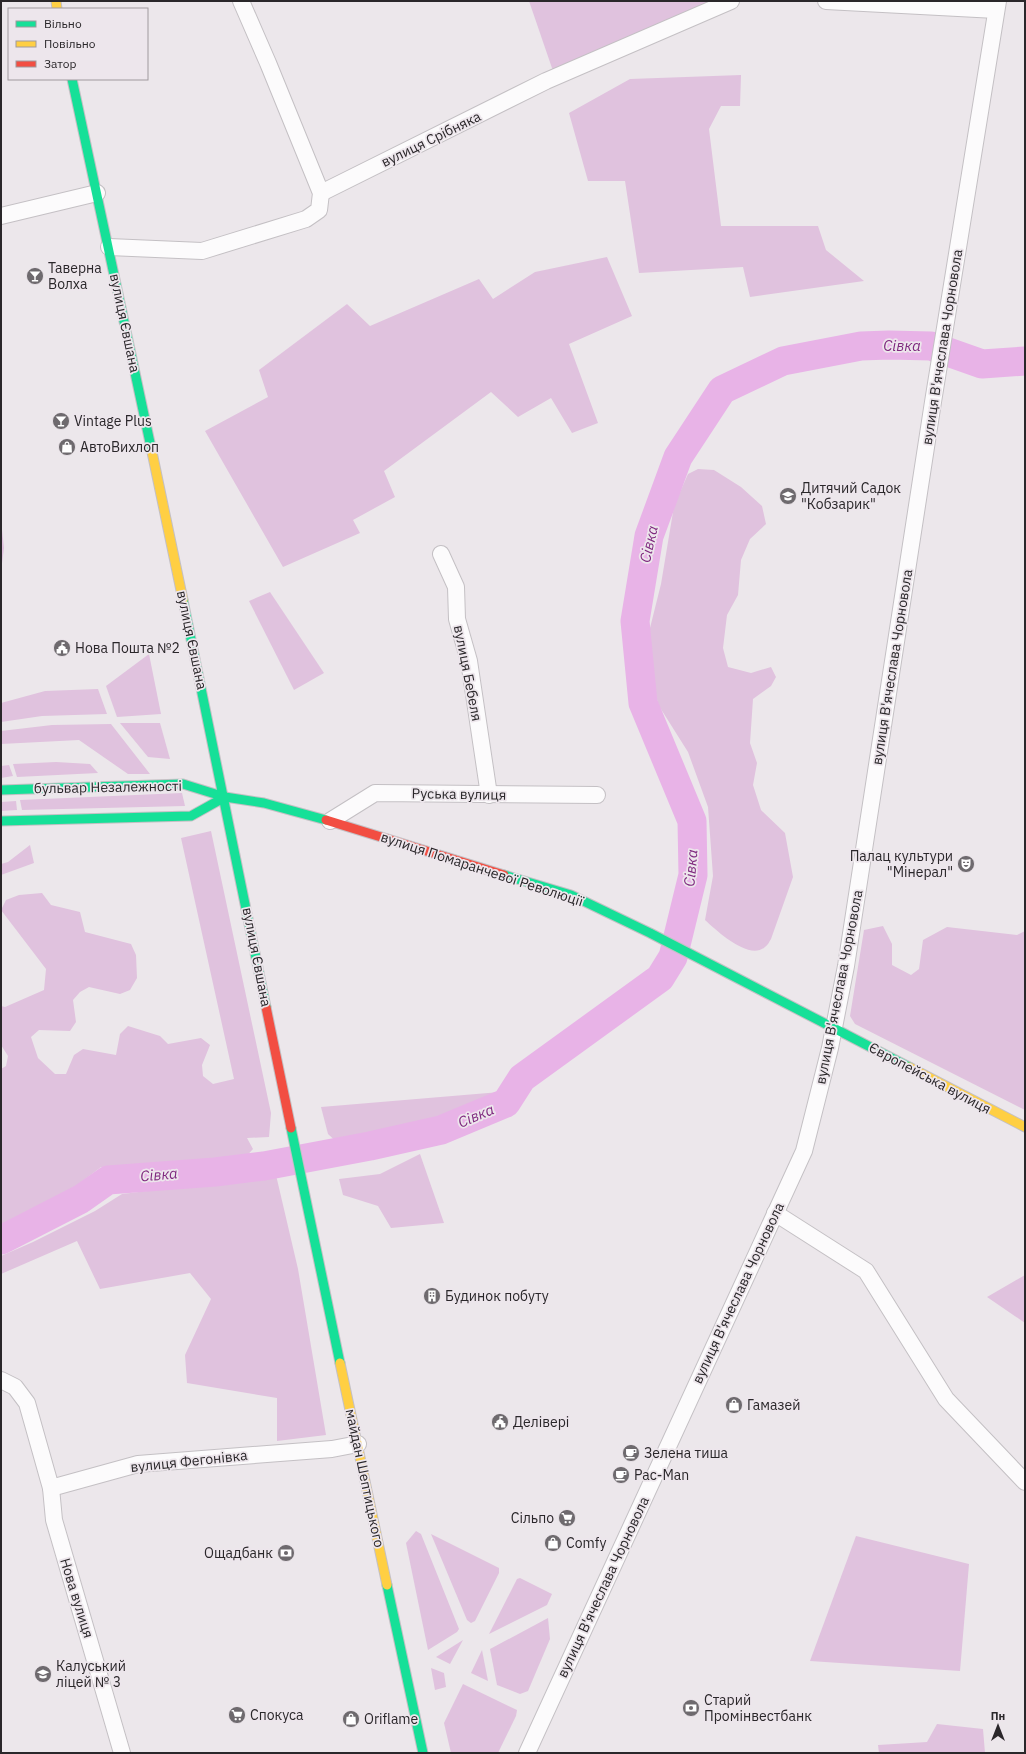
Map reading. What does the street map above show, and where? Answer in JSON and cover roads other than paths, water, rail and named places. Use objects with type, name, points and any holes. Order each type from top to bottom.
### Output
[{"type":"main road","name":"вулиця Євшана","points":[[72,80],[225,797],[306,1202]]},
{"type":"main road","name":"бульвар Незалежності","points":[[1,790],[183,784],[225,797]]},
{"type":"main road","name":"вулиця Помаранчевої Революції","points":[[225,797],[264,803],[330,821],[571,895],[650,933],[834,1028]]},
{"type":"main road","points":[[1,821],[190,816],[225,797]]},
{"type":"main road","name":"Європейська вулиця","points":[[834,1028],[1025,1127]]},
{"type":"main road","name":"майдан Шептицького","points":[[306,1202],[423,1753]]},
{"type":"street","points":[[109,247],[202,251],[306,219],[319,210],[321,193],[268,63],[240,1]]},
{"type":"street","name":"вулиця Срібняка","points":[[321,193],[546,81],[732,1]]},
{"type":"street","points":[[826,1],[997,6]]},
{"type":"street","name":"вулиця В'ячеслава Чорновола","points":[[527,1753],[804,1151],[834,1028],[846,966],[946,318],[997,6]]},
{"type":"street","points":[[1,216],[97,193]]},
{"type":"street","name":"вулиця Бебеля","points":[[441,554],[456,587],[457,619],[469,661],[489,795]]},
{"type":"street","name":"Руська вулиця","points":[[330,821],[375,794],[597,795]]},
{"type":"street","points":[[775,1213],[866,1271],[946,1399],[1025,1482]]},
{"type":"street","points":[[1,1380],[15,1387],[27,1403],[51,1488]]},
{"type":"street","name":"вулиця Фегонівка","points":[[51,1488],[138,1464],[332,1448],[358,1444]]},
{"type":"street","name":"Нова вулиця","points":[[51,1488],[54,1520],[122,1753]]},
{"type":"waterway","name":"Сівка","points":[[1,1240],[81,1199],[108,1180],[215,1172],[264,1166],[370,1146],[441,1130],[506,1103],[522,1078],[660,978],[673,957],[693,875],[692,821],[643,703],[635,621],[649,536],[678,457],[722,390],[783,361],[861,346],[889,345],[931,346],[982,364],[1025,361]]},
{"type":"place","name":"Таверна Волха","points":[[35,276]]},
{"type":"place","name":"Vintage Plus","points":[[61,421]]},
{"type":"place","name":"АвтоВихлоп","points":[[67,447]]},
{"type":"place","name":"Дитячий Садок \"Кобзарик\"","points":[[788,496]]},
{"type":"place","name":"Нова Пошта №2","points":[[62,648]]},
{"type":"place","name":"Палац культури \"Мінерал\"","points":[[966,864]]},
{"type":"place","name":"Будинок побуту","points":[[432,1296]]},
{"type":"place","name":"Гамазей","points":[[734,1405]]},
{"type":"place","name":"Делівері","points":[[500,1422]]},
{"type":"place","name":"Зелена тиша","points":[[631,1453]]},
{"type":"place","name":"Pac-Man","points":[[621,1475]]},
{"type":"place","name":"Сільпо","points":[[567,1518]]},
{"type":"place","name":"Comfy","points":[[553,1543]]},
{"type":"place","name":"Ощадбанк","points":[[286,1553]]},
{"type":"place","name":"Калуський ліцей № 3","points":[[43,1674]]},
{"type":"place","name":"Старий Промінвестбанк","points":[[691,1708]]},
{"type":"place","name":"Спокуса","points":[[237,1715]]},
{"type":"place","name":"Oriflame","points":[[351,1719]]}]
